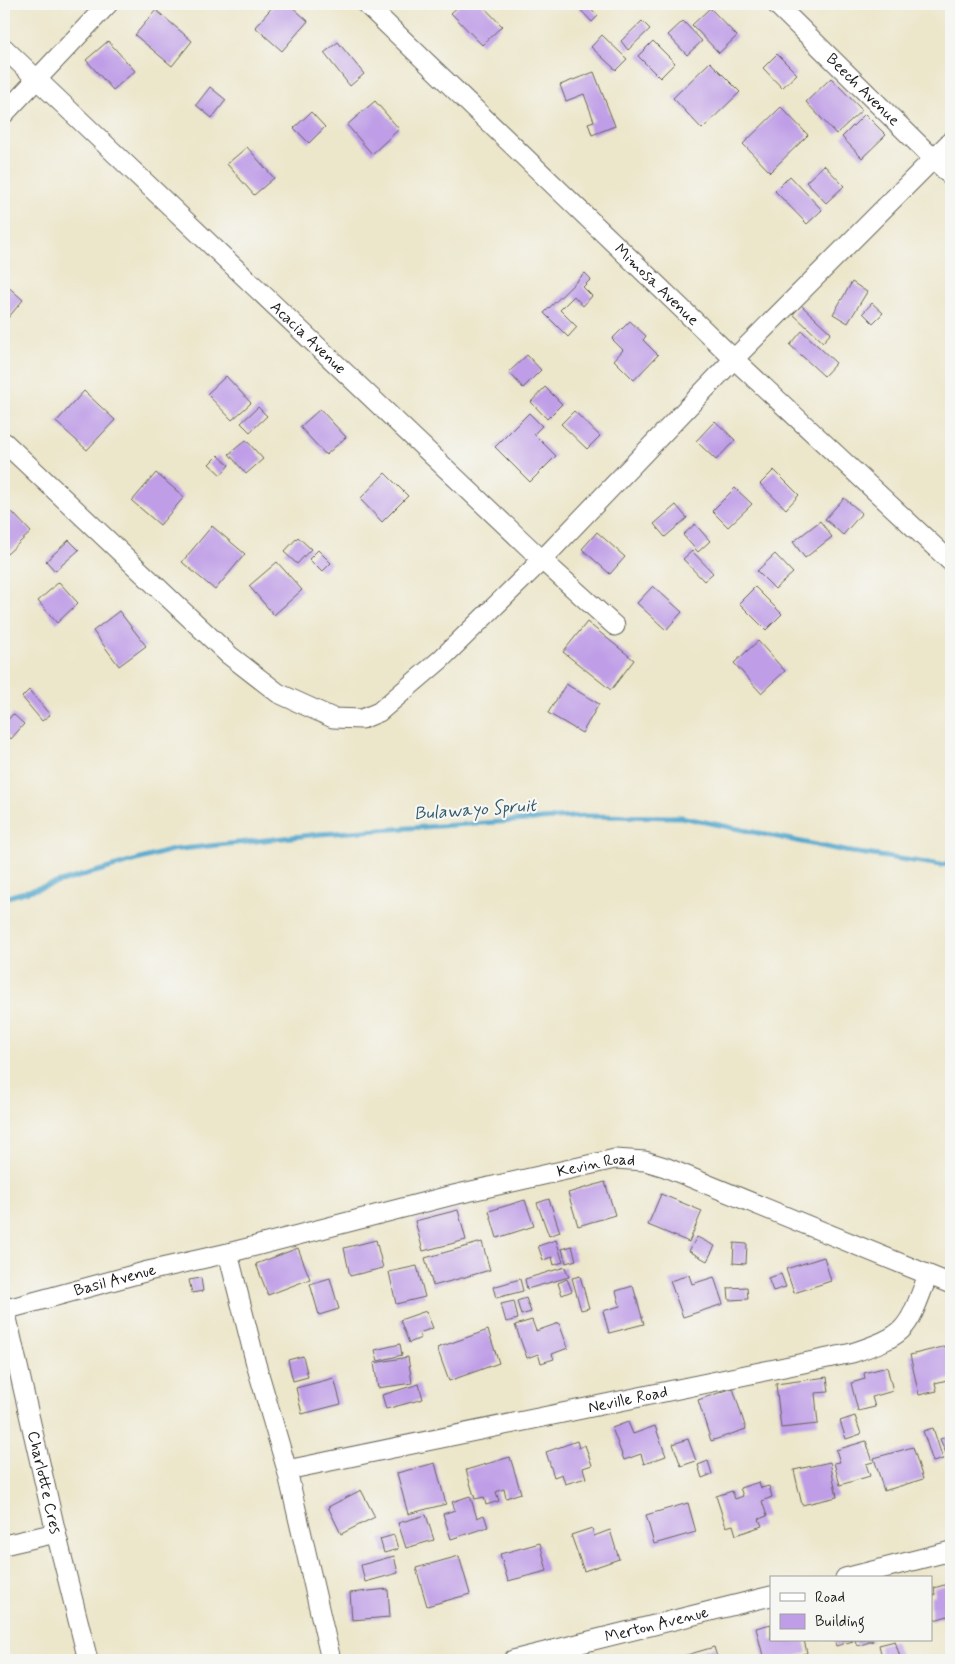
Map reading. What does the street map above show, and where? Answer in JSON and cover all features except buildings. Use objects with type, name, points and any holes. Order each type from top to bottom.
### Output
[{"type":"street","points":[[4,114],[108,4]]},
{"type":"street","name":"Mimosa Avenue","points":[[366,4],[734,359],[951,562]]},
{"type":"street","name":"Beech Avenue","points":[[776,4],[951,176]]},
{"type":"street","name":"Acacia Avenue","points":[[4,48],[542,560],[615,626]]},
{"type":"street","points":[[4,442],[229,655],[278,693],[333,718],[362,719],[378,712],[440,660],[542,560],[734,359],[951,141]]},
{"type":"street","name":"Kevin Road","points":[[228,1253],[449,1196],[615,1158],[645,1161],[666,1167],[951,1284]]},
{"type":"street","points":[[228,1253],[256,1364],[287,1470],[332,1660]]},
{"type":"street","name":"Basil Avenue","points":[[4,1308],[228,1253]]},
{"type":"street","name":"Neville Road","points":[[287,1470],[852,1353],[884,1342],[901,1332],[911,1319],[928,1275]]},
{"type":"street","name":"Charlotte Cres","points":[[4,1308],[56,1533],[88,1660]]},
{"type":"street","points":[[4,1545],[56,1533]]},
{"type":"street","points":[[853,1576],[951,1552]]},
{"type":"street","name":"Merton Avenue","points":[[513,1660],[770,1596]]},
{"type":"waterway","name":"Bulawayo Spruit","points":[[4,898],[172,850],[320,834],[585,816],[681,817],[845,851],[941,865],[951,863]]}]
